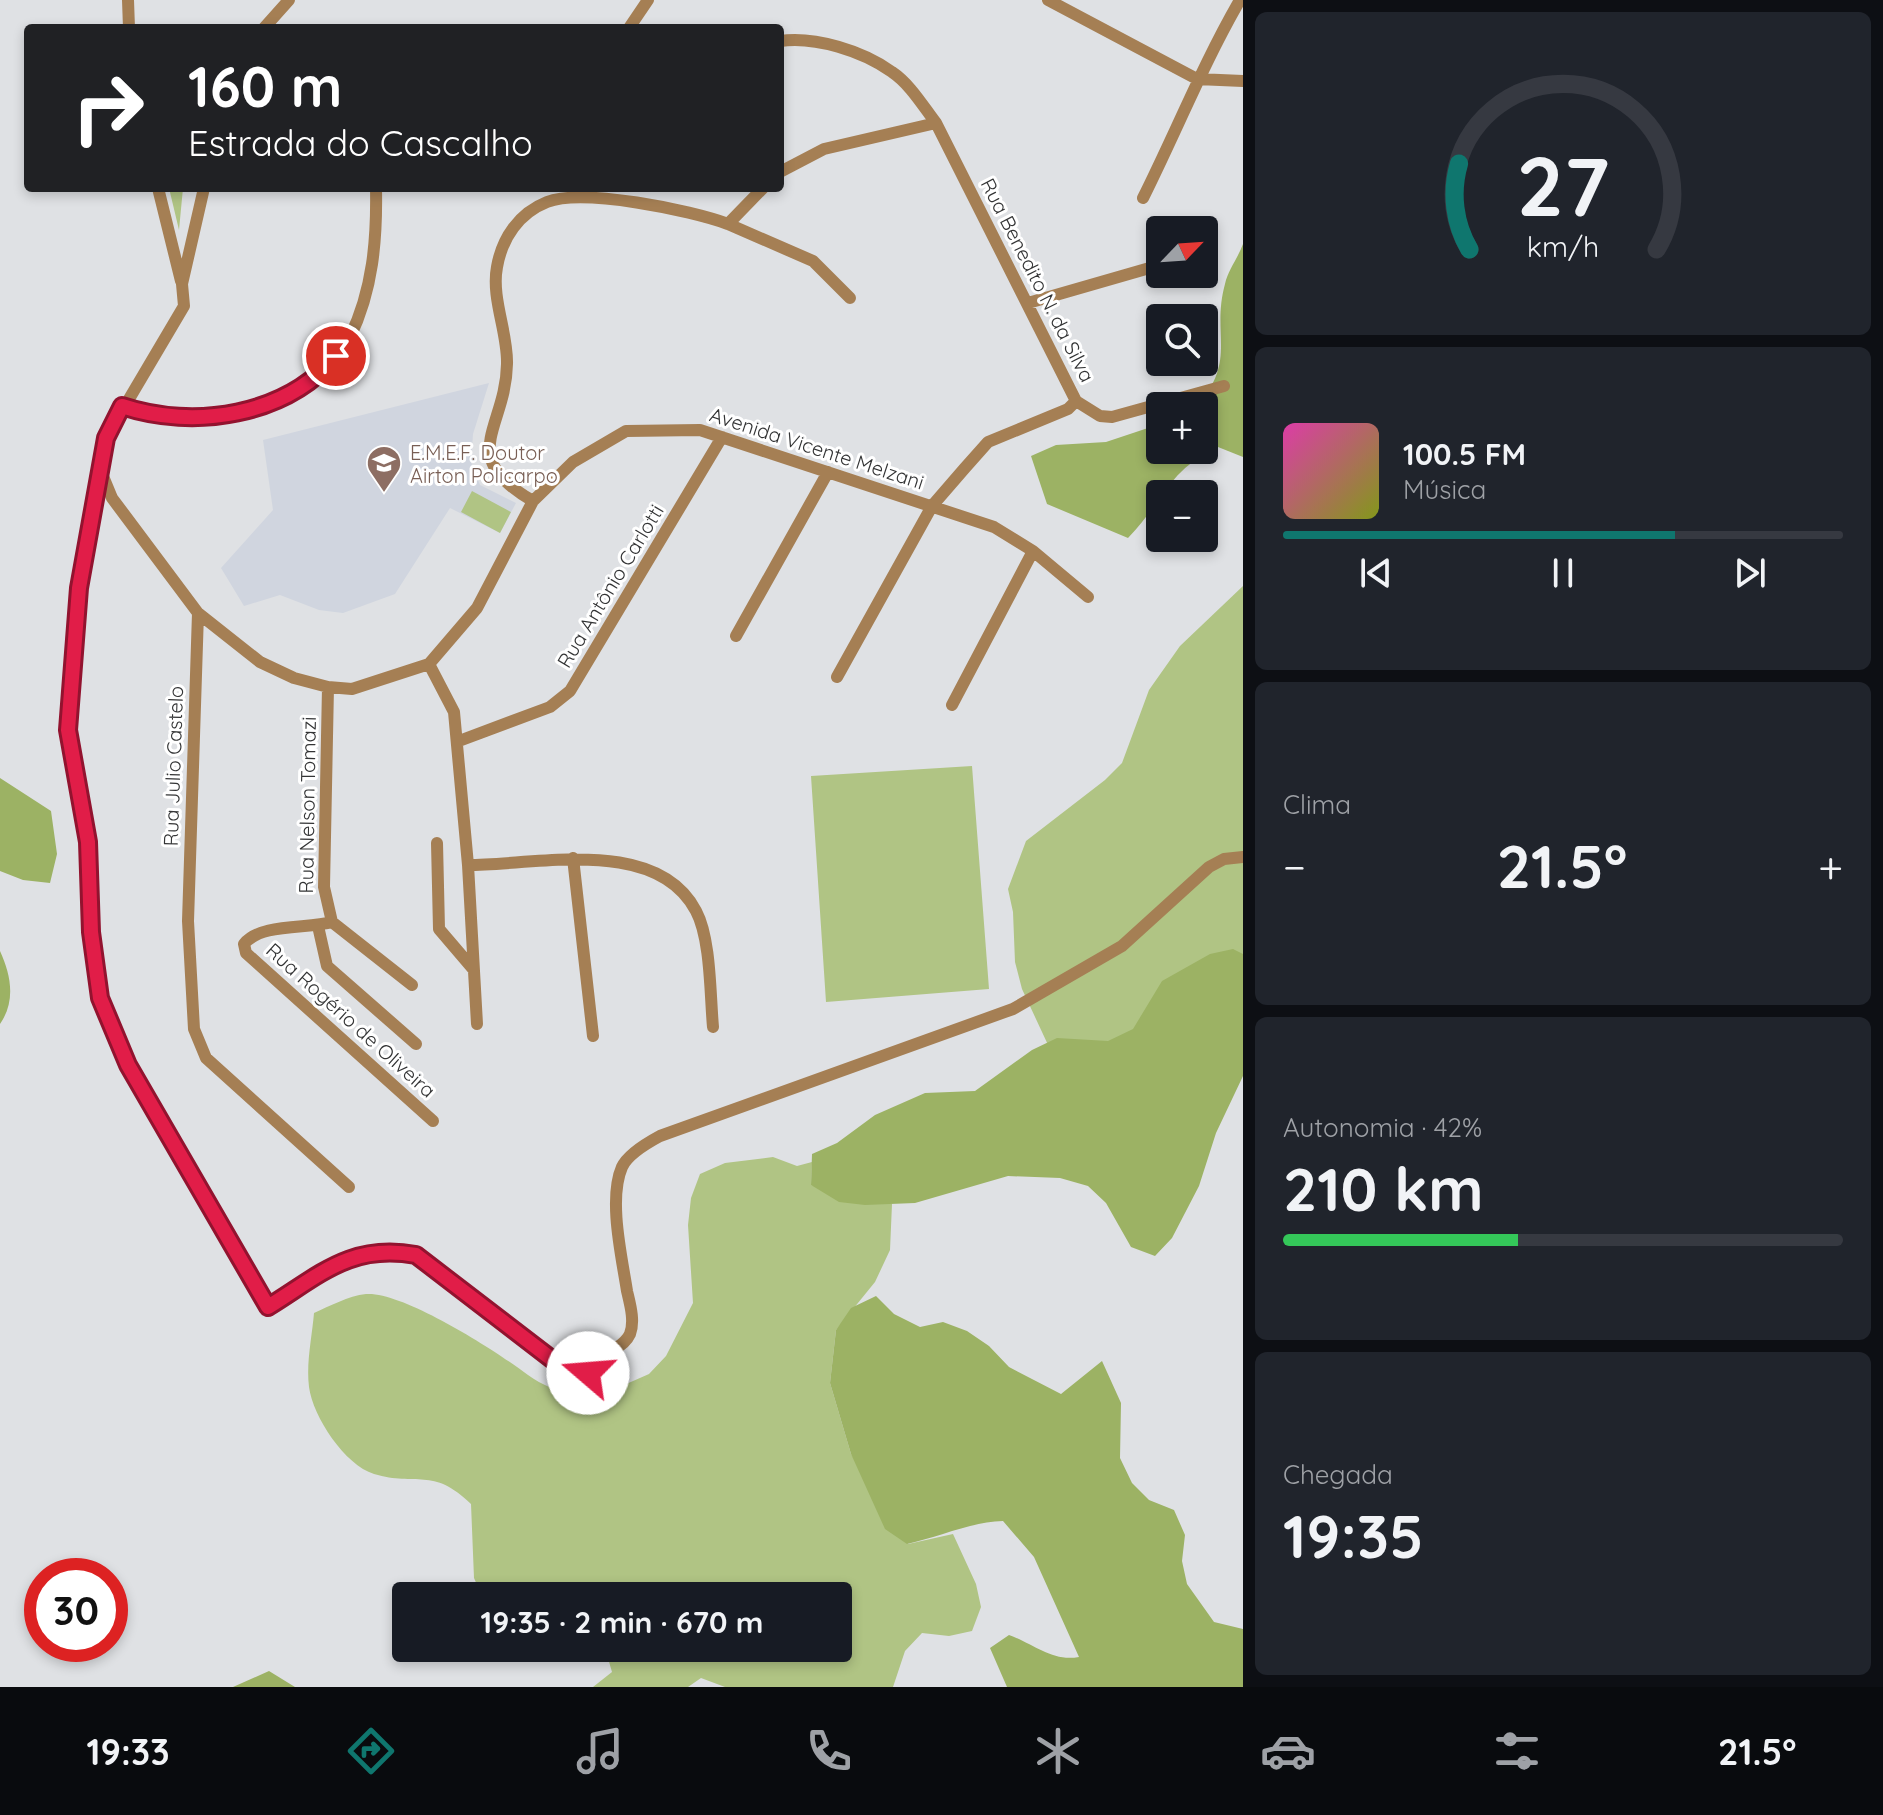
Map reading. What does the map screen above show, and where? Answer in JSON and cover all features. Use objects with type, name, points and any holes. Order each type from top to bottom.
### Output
[{"type":"street","points":[[128,0],[129,24]]},
{"type":"street","points":[[268,24],[289,0]]},
{"type":"street","points":[[632,24],[648,0]]},
{"type":"street","points":[[1048,0],[1197,79],[1243,81]]},
{"type":"street","points":[[1143,198],[1177,130],[1197,79],[1240,0]]},
{"type":"street","name":"Rua Benedito N. da Silva","points":[[784,40],[795,39],[843,49],[891,71],[936,123],[1076,401],[1100,416],[1112,417],[1224,386]]},
{"type":"street","points":[[784,170],[824,149],[936,123]]},
{"type":"street","points":[[159,192],[182,284],[184,306],[122,406],[106,438],[79,588],[68,730],[88,842],[91,932],[100,998],[128,1065],[268,1307],[356,1255],[392,1251],[416,1255],[571,1374],[578,1377],[588,1373],[609,1352],[622,1346],[631,1332],[632,1316],[618,1238],[619,1178],[623,1164],[645,1144],[1008,1012],[1122,946],[1209,867],[1224,859],[1243,857]]},
{"type":"street","points":[[182,284],[203,192]]},
{"type":"street","points":[[122,406],[144,414],[219,416],[246,411],[290,395],[323,373],[350,339],[368,286],[376,242],[376,192]]},
{"type":"street","points":[[728,224],[759,192]]},
{"type":"street","points":[[533,501],[495,474],[489,438],[507,364],[496,269],[506,237],[520,219],[537,207],[562,200],[631,202],[693,211],[813,261],[850,298]]},
{"type":"street","points":[[1028,303],[1146,269]]},
{"type":"street","points":[[837,677],[932,506],[988,442],[1068,409],[1076,401]]},
{"type":"street","name":"Avenida Vicente Melzani","points":[[429,664],[477,608],[533,501],[573,462],[626,431],[700,430],[994,527],[1033,551],[1088,597]]},
{"type":"street","name":"Rua Antônio Carlotti","points":[[459,741],[550,707],[570,691],[722,437]]},
{"type":"street","points":[[100,469],[112,498],[130,525],[198,613],[260,662],[294,678],[328,687],[352,689],[429,664],[454,712],[459,741],[477,1024]]},
{"type":"street","points":[[736,636],[828,472]]},
{"type":"street","points":[[952,705],[1033,551]]},
{"type":"street","name":"Rua Julio Castelo","points":[[198,613],[188,921],[194,1029],[206,1058],[349,1187]]},
{"type":"street","name":"Rua Nelson Tomazi","points":[[328,687],[324,887],[332,922]]},
{"type":"street","points":[[437,843],[439,929],[474,970]]},
{"type":"street","points":[[468,865],[573,858],[640,867],[672,881],[697,912],[702,929],[713,1027]]},
{"type":"street","points":[[573,858],[593,1036]]},
{"type":"street","points":[[332,922],[412,985]]},
{"type":"street","name":"Rua Rogério de Oliveira","points":[[332,922],[263,932],[244,944],[246,953],[433,1121]]},
{"type":"street","points":[[318,926],[327,966],[416,1044]]},
{"type":"shaded area","name":"E.M.E.F. Doutor Airton Policarpo","points":[[489,383],[473,434],[471,462],[480,485],[516,503],[500,533],[450,508],[395,594],[343,613],[319,610],[280,595],[244,606],[221,568],[273,510],[263,440]]},
{"type":"green space","points":[[170,192],[183,192],[179,230]]},
{"type":"green space","points":[[1243,244],[1243,457],[1218,447],[1218,392],[1207,392],[1218,376],[1221,302],[1228,274]]},
{"type":"green space","points":[[1146,429],[1146,464],[1191,464],[1174,480],[1146,480],[1146,517],[1128,538],[1047,504],[1031,456],[1056,445],[1106,442]]},
{"type":"green space","points":[[472,491],[511,512],[500,533],[461,512]]},
{"type":"green space","points":[[1243,586],[1243,959],[1133,1034],[1108,1046],[1049,1047],[1022,989],[1015,962],[1013,912],[1008,889],[1026,841],[1105,780],[1122,763],[1149,690],[1180,646]]},
{"type":"green space","points":[[972,766],[989,989],[826,1002],[811,776]]},
{"type":"green space","points":[[0,778],[51,811],[57,854],[50,883],[23,880],[0,871]]},
{"type":"green space","points":[[1233,949],[1243,954],[1243,1076],[1216,1133],[1199,1186],[1172,1238],[1155,1256],[1131,1247],[1106,1203],[1088,1186],[1060,1178],[1008,1176],[915,1203],[865,1205],[839,1202],[811,1185],[812,1154],[837,1143],[875,1115],[925,1093],[975,1091],[1032,1050],[1057,1038],[1108,1041],[1133,1029],[1162,981],[1210,954]]},
{"type":"green space","points":[[0,951],[7,969],[10,997],[0,1024]]},
{"type":"green space","points":[[773,1157],[797,1166],[812,1162],[811,1185],[892,1204],[890,1250],[875,1282],[836,1330],[830,1383],[851,1454],[908,1544],[953,1534],[976,1584],[981,1607],[972,1631],[949,1636],[922,1633],[905,1651],[893,1687],[725,1687],[701,1678],[688,1687],[593,1687],[612,1672],[609,1662],[852,1662],[852,1582],[476,1582],[471,1504],[457,1492],[435,1481],[389,1477],[363,1469],[332,1438],[312,1399],[308,1378],[314,1313],[366,1294],[403,1302],[426,1312],[495,1352],[533,1379],[576,1401],[599,1396],[649,1374],[666,1356],[693,1303],[688,1225],[691,1198],[700,1174],[725,1163]]},
{"type":"green space","points":[[876,1296],[894,1314],[920,1327],[943,1322],[967,1331],[989,1346],[1009,1367],[1061,1394],[1102,1361],[1121,1403],[1120,1458],[1132,1483],[1149,1500],[1174,1510],[1185,1535],[1182,1561],[1187,1584],[1214,1622],[1243,1629],[1243,1687],[1007,1687],[990,1648],[1009,1635],[1052,1655],[1079,1657],[1034,1557],[1003,1521],[967,1527],[907,1544],[885,1529],[851,1454],[830,1383],[836,1330],[851,1308]]},
{"type":"green space","points":[[269,1671],[295,1687],[233,1687]]},
{"type":"place","name":"E.M.E.F. Doutor Airton Policarpo","points":[[384,494]]},
{"type":"route","points":[[336,356],[323,373],[307,385],[290,395],[246,411],[219,416],[192,416],[144,414],[122,406],[106,438],[79,588],[68,730],[88,842],[91,932],[100,998],[128,1065],[268,1307],[356,1255],[392,1251],[416,1255],[571,1374],[578,1377],[588,1373]]}]
